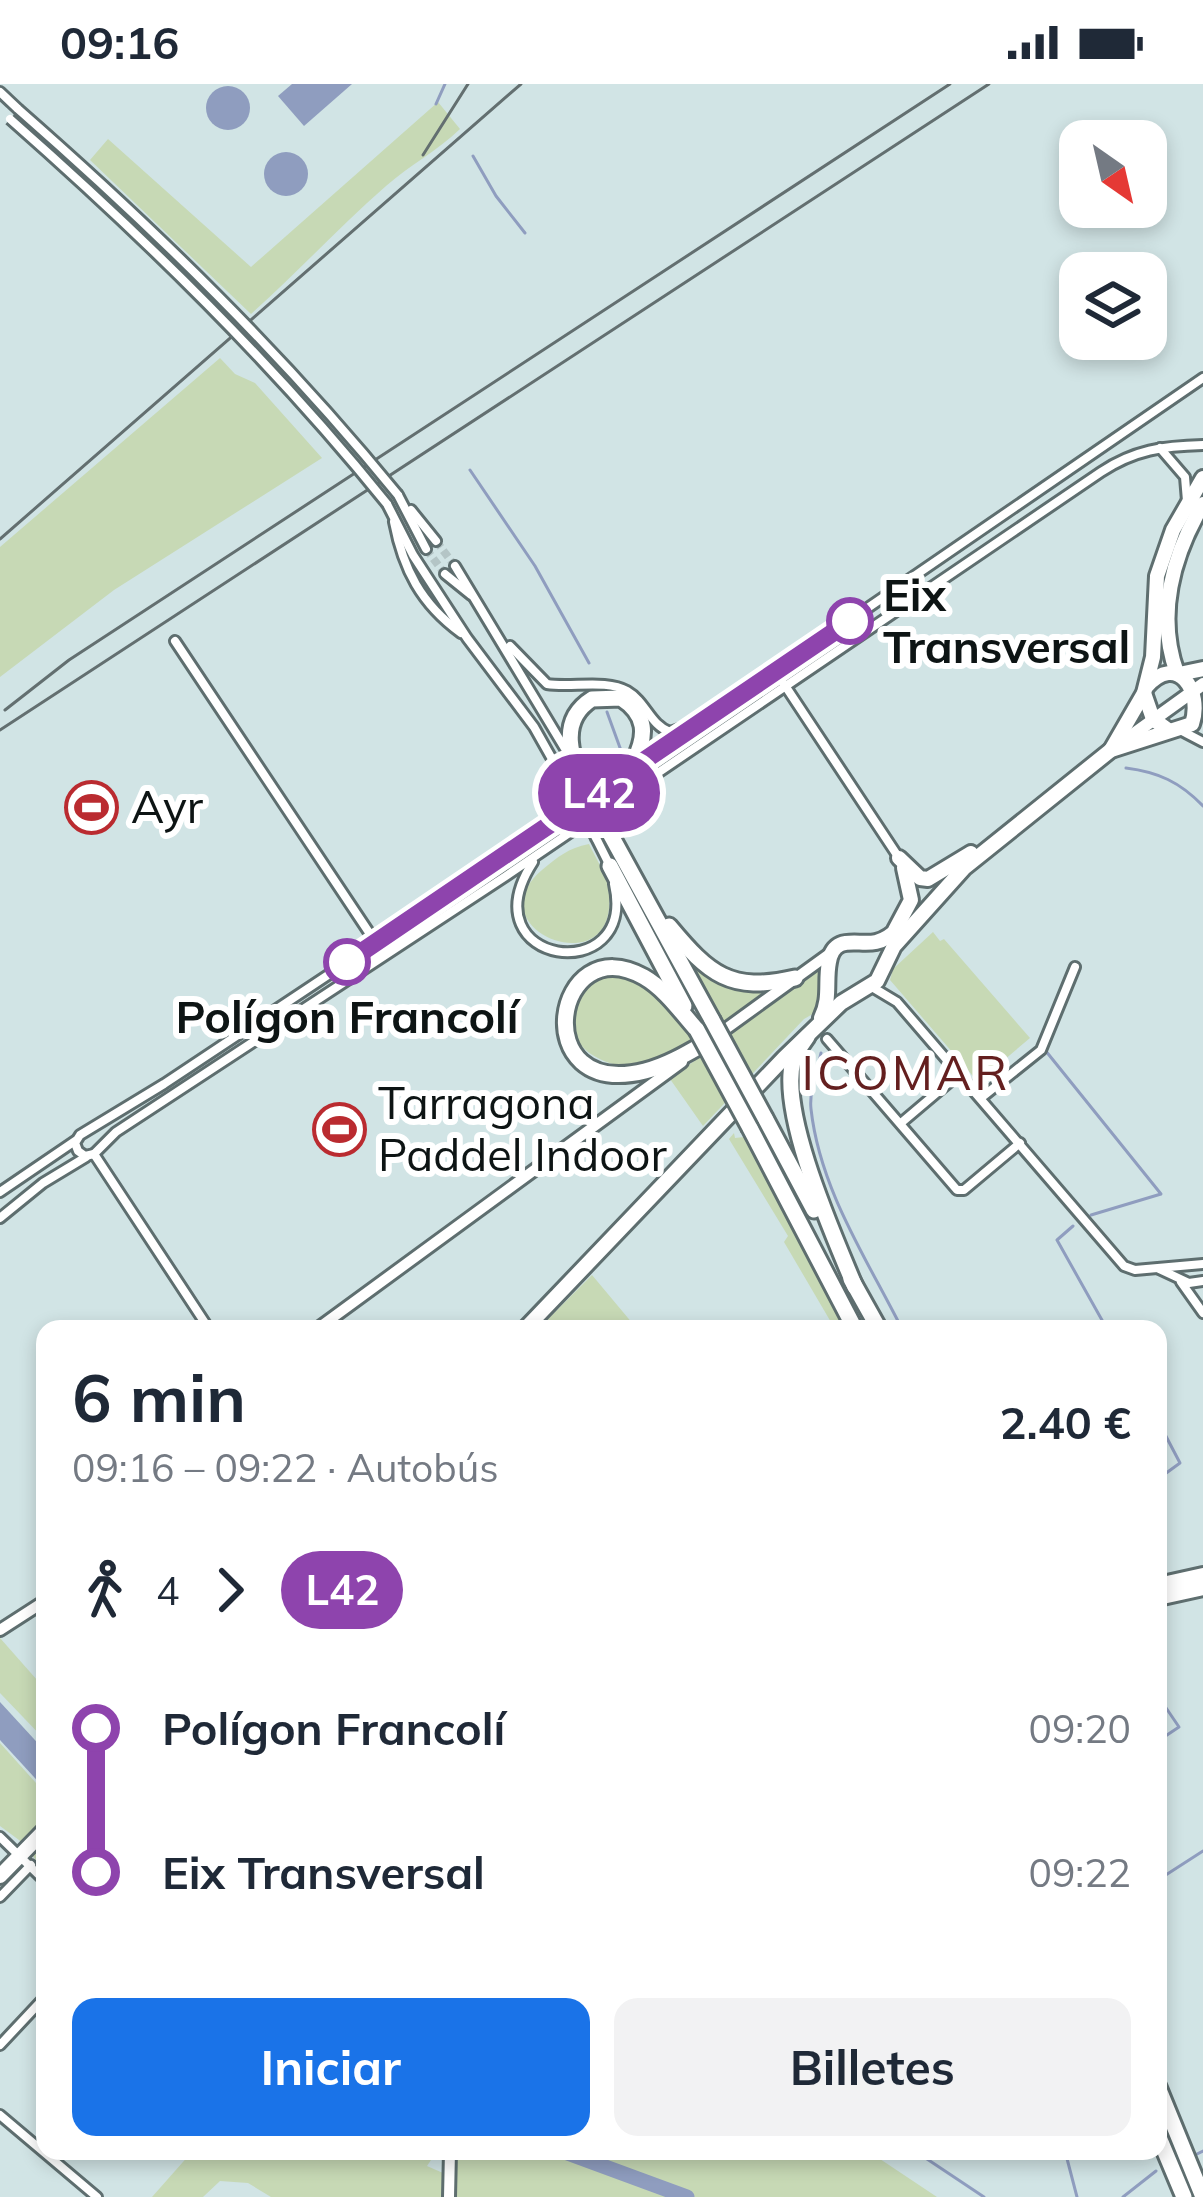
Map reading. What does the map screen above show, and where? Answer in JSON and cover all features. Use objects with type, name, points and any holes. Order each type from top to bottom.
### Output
[{"type":"highway","points":[[634,760],[644,736],[638,712],[621,698],[602,696],[582,705],[570,732],[580,794],[647,901],[712,1020],[851,1320]]},
{"type":"highway","points":[[610,866],[697,1030],[758,1123],[874,1320]]},
{"type":"highway","points":[[647,901],[713,972],[752,984],[795,978]]},
{"type":"highway","points":[[697,1030],[654,984],[620,969],[593,974],[581,982],[563,1018],[575,1054],[605,1072],[629,1074],[654,1068],[712,1039]]},
{"type":"highway","points":[[817,1034],[796,1053],[791,1077],[800,1136],[825,1216],[855,1287]]},
{"type":"highway","points":[[1167,2109],[1203,2197]]},
{"type":"highway","points":[[1167,2156],[1184,2197]]},
{"type":"main road","points":[[1199,703],[1187,671],[1172,657],[1166,626],[1170,586],[1203,478]]},
{"type":"main road","points":[[1111,750],[1145,690],[1153,657],[1157,576],[1195,503]]},
{"type":"main road","points":[[1145,690],[1162,674],[1187,671]]},
{"type":"main road","points":[[1145,690],[1153,719],[1175,730]]},
{"type":"main road","points":[[1111,750],[1175,730],[1199,703]]},
{"type":"main road","points":[[817,1034],[830,995],[834,951],[852,940],[869,944],[893,933],[1011,828],[1111,750],[1153,719],[1199,703]]},
{"type":"main road","points":[[899,858],[920,878],[928,879],[1011,828]]},
{"type":"main road","points":[[893,933],[911,900],[899,858]]},
{"type":"main road","points":[[534,1320],[817,1034],[832,1012],[871,987],[881,965],[927,905]]},
{"type":"main road","points":[[869,944],[881,965]]},
{"type":"main road","points":[[829,973],[839,988],[855,993]]},
{"type":"main road","points":[[1167,1583],[1203,1575]]},
{"type":"main road","points":[[1167,1597],[1199,1592]]},
{"type":"main road","points":[[0,1876],[36,1839]]},
{"type":"street","points":[[0,92],[236,311],[319,400],[436,541]]},
{"type":"street","points":[[0,110],[226,321],[328,432],[387,504],[404,566],[441,618],[467,638],[580,794]]},
{"type":"street","points":[[0,1192],[610,785],[1203,379]]},
{"type":"street","points":[[0,1218],[43,1183],[1129,454],[1203,445]]},
{"type":"street","points":[[1159,447],[1185,477],[1195,503]]},
{"type":"street","points":[[398,495],[426,549]]},
{"type":"street","points":[[455,566],[573,764]]},
{"type":"street","points":[[445,574],[477,599]]},
{"type":"street","points":[[496,631],[534,676],[547,684],[626,690],[658,728],[670,732],[708,718]]},
{"type":"street","points":[[175,641],[376,943]]},
{"type":"street","points":[[784,684],[899,858]]},
{"type":"street","points":[[1175,730],[1203,742]]},
{"type":"street","points":[[610,785],[670,732]]},
{"type":"street","points":[[537,854],[521,879],[520,926],[536,943],[556,952],[586,950],[610,931],[617,917],[618,901],[602,834]]},
{"type":"street","points":[[328,1320],[834,951]]},
{"type":"street","points":[[981,1098],[1041,1050],[1075,968]]},
{"type":"street","points":[[871,987],[898,1002],[1124,1266],[1135,1270],[1190,1264],[1203,1272],[1195,1285],[1157,1269]]},
{"type":"street","points":[[817,1034],[960,1191],[1020,1142]]},
{"type":"street","points":[[901,1123],[959,1073]]},
{"type":"street","points":[[87,1132],[96,1136],[94,1152],[203,1320]]},
{"type":"street","points":[[76,1141],[78,1151],[94,1152]]},
{"type":"street","points":[[1177,1276],[1203,1313]]},
{"type":"street","points":[[0,1630],[36,1606]]},
{"type":"street","points":[[0,1837],[36,1872]]},
{"type":"street","points":[[0,1898],[20,1856]]},
{"type":"street","points":[[0,2045],[36,2007]]},
{"type":"street","points":[[0,2115],[36,2145]]},
{"type":"street","points":[[53,2160],[97,2197]]},
{"type":"street","points":[[449,2197],[450,2160]]},
{"type":"green space","points":[[438,102],[460,129],[386,186],[251,314],[90,160],[108,139],[251,267]]},
{"type":"green space","points":[[220,358],[235,374],[255,383],[322,458],[114,590],[0,677],[0,547]]},
{"type":"green space","points":[[589,844],[607,882],[607,918],[595,936],[576,943],[554,940],[536,929],[524,913],[525,892],[553,861]]},
{"type":"green space","points":[[933,932],[1030,1038],[978,1082],[890,980],[893,969]]},
{"type":"green space","points":[[686,957],[724,983],[769,988],[692,1043],[641,1064],[607,1062],[578,1041],[572,1021],[576,1001],[588,985],[607,976],[632,979],[659,996],[688,1033],[716,1013]]},
{"type":"green space","points":[[821,967],[825,984],[818,1011],[804,1019],[703,1126],[670,1079]]},
{"type":"green space","points":[[734,1133],[735,1138],[744,1137],[840,1320],[830,1320],[784,1242],[788,1236],[729,1139]]},
{"type":"green space","points":[[592,1275],[630,1320],[547,1320]]},
{"type":"green space","points":[[0,1638],[36,1679],[36,1731],[0,1693]]},
{"type":"green space","points":[[0,1743],[36,1783],[36,1860],[0,1826]]},
{"type":"green space","points":[[185,2160],[431,2160],[427,2166],[443,2173],[443,2160],[882,2160],[937,2197],[271,2197],[248,2183],[220,2181],[203,2197],[152,2197]]},
{"type":"water","points":[[292,84],[352,84],[304,126],[278,96]]},
{"type":"water","points":[[228,86],[243,93],[250,108],[243,123],[228,130],[213,123],[206,108],[213,93]]},
{"type":"water","points":[[286,152],[302,158],[308,174],[302,190],[286,196],[270,190],[264,174],[270,158]]},
{"type":"water","points":[[0,1702],[36,1741],[36,1779],[0,1740]]},
{"type":"waterway","points":[[436,104],[445,84]]},
{"type":"waterway","points":[[473,156],[525,233]]},
{"type":"waterway","points":[[470,470],[535,566],[589,663]]},
{"type":"waterway","points":[[607,712],[623,756]]},
{"type":"waterway","points":[[1126,768],[1168,780],[1203,806]]},
{"type":"waterway","points":[[1045,1050],[1161,1194],[1091,1215]]},
{"type":"waterway","points":[[821,1053],[811,1102],[824,1168],[897,1320]]},
{"type":"waterway","points":[[1073,1226],[1057,1240],[1102,1320]]},
{"type":"waterway","points":[[1167,1438],[1180,1463],[1167,1472]]},
{"type":"waterway","points":[[1167,1709],[1179,1727],[1167,1735]]},
{"type":"waterway","points":[[1167,1874],[1203,1851]]},
{"type":"waterway","points":[[1197,2154],[1203,2151]]},
{"type":"waterway","points":[[586,2160],[687,2197]]},
{"type":"waterway","points":[[928,2160],[984,2197]]},
{"type":"waterway","points":[[1067,2160],[1077,2197]]},
{"type":"waterway","points":[[1123,2197],[1156,2171]]},
{"type":"tunnel","points":[[436,541],[455,566]]},
{"type":"tunnel","points":[[426,549],[445,574]]},
{"type":"railway","points":[[423,155],[468,84]]},
{"type":"railway","points":[[0,539],[521,84]]},
{"type":"railway","points":[[5,710],[69,660],[950,84]]},
{"type":"railway","points":[[0,730],[989,84]]},
{"type":"bus line","name":"L42","points":[[347,962],[850,621]]},
{"type":"place","name":"Eix Transversal","points":[[850,621]]},
{"type":"place","name":"Ayr","points":[[92,807]]},
{"type":"place","name":"Polígon Francolí","points":[[347,962]]},
{"type":"place","name":"Tarragona Paddel Indoor","points":[[339,1129]]},
{"type":"district","name":"ICOMAR","points":[[906,1073]]}]
